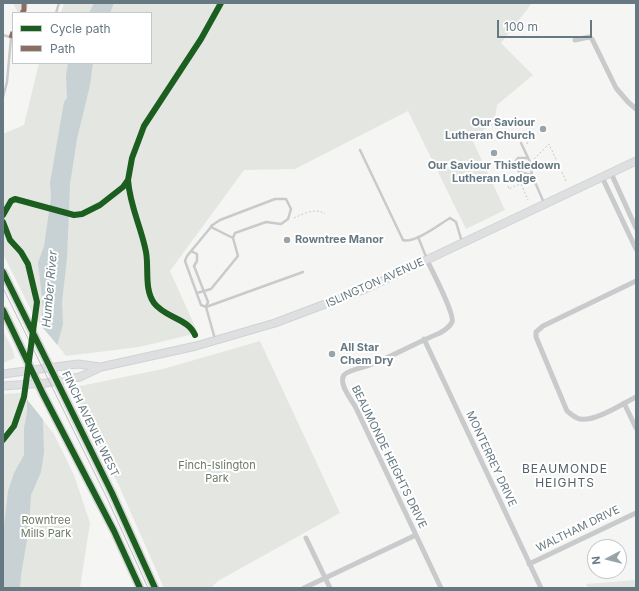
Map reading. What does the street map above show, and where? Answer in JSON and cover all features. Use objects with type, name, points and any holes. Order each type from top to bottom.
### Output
[{"type":"main road","name":"ISLINGTON AVENUE","points":[[4,386],[38,384],[80,377],[101,367],[216,340],[275,323],[365,289],[636,161]]},
{"type":"main road","name":"FINCH AVENUE WEST","points":[[3,272],[112,493],[155,588]]},
{"type":"main road","points":[[3,310],[58,425],[114,531],[140,588]]},
{"type":"main road","name":"ISLINGTON AVENUE","points":[[6,373],[78,364],[101,367]]},
{"type":"street","points":[[575,40],[589,37],[592,39],[616,88],[636,109]]},
{"type":"street","points":[[611,172],[636,228]]},
{"type":"street","points":[[602,177],[636,249]]},
{"type":"street","name":"BEAUMONDE HEIGHTS DRIVE","points":[[427,260],[449,307],[452,319],[451,323],[446,329],[368,365],[347,372],[344,375],[343,381],[441,588]]},
{"type":"street","points":[[636,281],[543,326],[536,332],[536,337],[567,411],[572,416],[580,419],[589,419],[636,397]]},
{"type":"street","name":"MONTERREY DRIVE","points":[[424,339],[541,588]]},
{"type":"street","points":[[624,403],[636,428]]},
{"type":"street","name":"WALTHAM DRIVE","points":[[529,564],[636,513]]},
{"type":"street","points":[[304,588],[416,535]]},
{"type":"street","points":[[306,538],[330,588]]},
{"type":"lane","points":[[3,35],[12,38],[8,82],[3,97]]},
{"type":"lane","points":[[521,143],[530,162],[532,177],[544,204]]},
{"type":"lane","points":[[360,150],[403,240],[407,241],[418,237],[450,218],[456,222],[462,242]]},
{"type":"lane","points":[[528,158],[518,158],[515,162],[519,172],[532,177]]},
{"type":"lane","points":[[197,293],[211,289],[238,256],[233,238],[235,232],[266,222],[281,224],[288,219],[290,209],[286,199],[274,198],[220,220],[211,227],[191,251],[185,261],[201,305],[206,307],[303,272]]},
{"type":"lane","points":[[211,227],[233,238]]},
{"type":"lane","points":[[418,237],[427,260]]},
{"type":"lane","points":[[191,251],[197,254],[197,262],[194,266],[208,302],[206,307],[216,340]]},
{"type":"path","points":[[518,134],[521,132],[529,134],[534,132]]},
{"type":"path","points":[[526,144],[529,134]]},
{"type":"path","points":[[531,154],[534,159],[549,144],[566,181]]},
{"type":"path","points":[[518,176],[528,200]]},
{"type":"path","points":[[508,186],[509,189],[532,177]]},
{"type":"path","points":[[286,221],[313,211],[323,212],[325,214]]},
{"type":"green space","points":[[13,3],[29,3],[26,12],[18,12]]},
{"type":"green space","points":[[64,3],[532,3],[501,43],[533,75],[497,105],[494,124],[471,137],[505,210],[466,229],[408,111],[295,169],[244,170],[170,271],[198,333],[139,347],[66,356],[34,316],[3,254],[3,134],[24,125],[39,64],[152,64],[152,12],[61,12]]},
{"type":"green space","points":[[3,331],[12,348],[15,358],[3,363]]},
{"type":"green space","name":"Finch-Islington Park","points":[[260,341],[340,513],[218,581],[211,588],[164,588],[120,488],[76,398],[74,390],[75,387],[163,369]]},
{"type":"green space","name":"Rowntree Mills Park","points":[[22,393],[54,434],[74,475],[90,523],[80,588],[3,588],[3,394]]},
{"type":"green space","points":[[636,580],[636,588],[588,588],[586,584]]},
{"type":"water","points":[[94,3],[114,3],[110,12],[90,12]]},
{"type":"water","name":"Humber River","points":[[68,64],[93,64],[90,85],[77,139],[70,184],[67,258],[62,302],[63,324],[49,376],[43,422],[44,452],[41,472],[31,495],[29,528],[20,588],[3,588],[3,535],[8,491],[14,473],[24,455],[24,428],[27,413],[27,396],[41,325],[43,307],[38,263],[44,246],[51,198],[50,183],[64,102],[67,98],[66,76]]},
{"type":"pier","points":[[39,323],[59,347],[51,376],[45,422],[25,397]]},
{"type":"tram line","points":[[3,288],[107,498],[148,588]]},
{"type":"marked path","points":[[23,12],[24,3]]},
{"type":"cycle path","points":[[3,215],[11,201],[15,199],[74,215],[82,214],[100,205],[123,187],[128,180],[132,158],[144,126],[201,39],[221,3]]},
{"type":"cycle path","points":[[128,180],[133,208],[146,252],[148,285],[151,297],[159,308],[182,321],[192,329],[195,335]]},
{"type":"cycle path","points":[[3,222],[10,240],[21,252],[28,264],[37,302],[24,397],[14,426],[3,440]]},
{"type":"cycle path","points":[[3,272],[112,493],[155,588]]},
{"type":"cycle path","points":[[3,310],[43,394],[114,531],[140,588]]},
{"type":"place","name":"Our Saviour Lutheran Church","points":[[543,129]]},
{"type":"place","name":"Our Saviour Thistledown Lutheran Lodge","points":[[494,153]]},
{"type":"place","name":"Rowntree Manor","points":[[287,240]]},
{"type":"place","name":"All Star Chem Dry","points":[[332,354]]},
{"type":"district","name":"BEAUMONDE HEIGHTS","points":[[565,476]]}]
